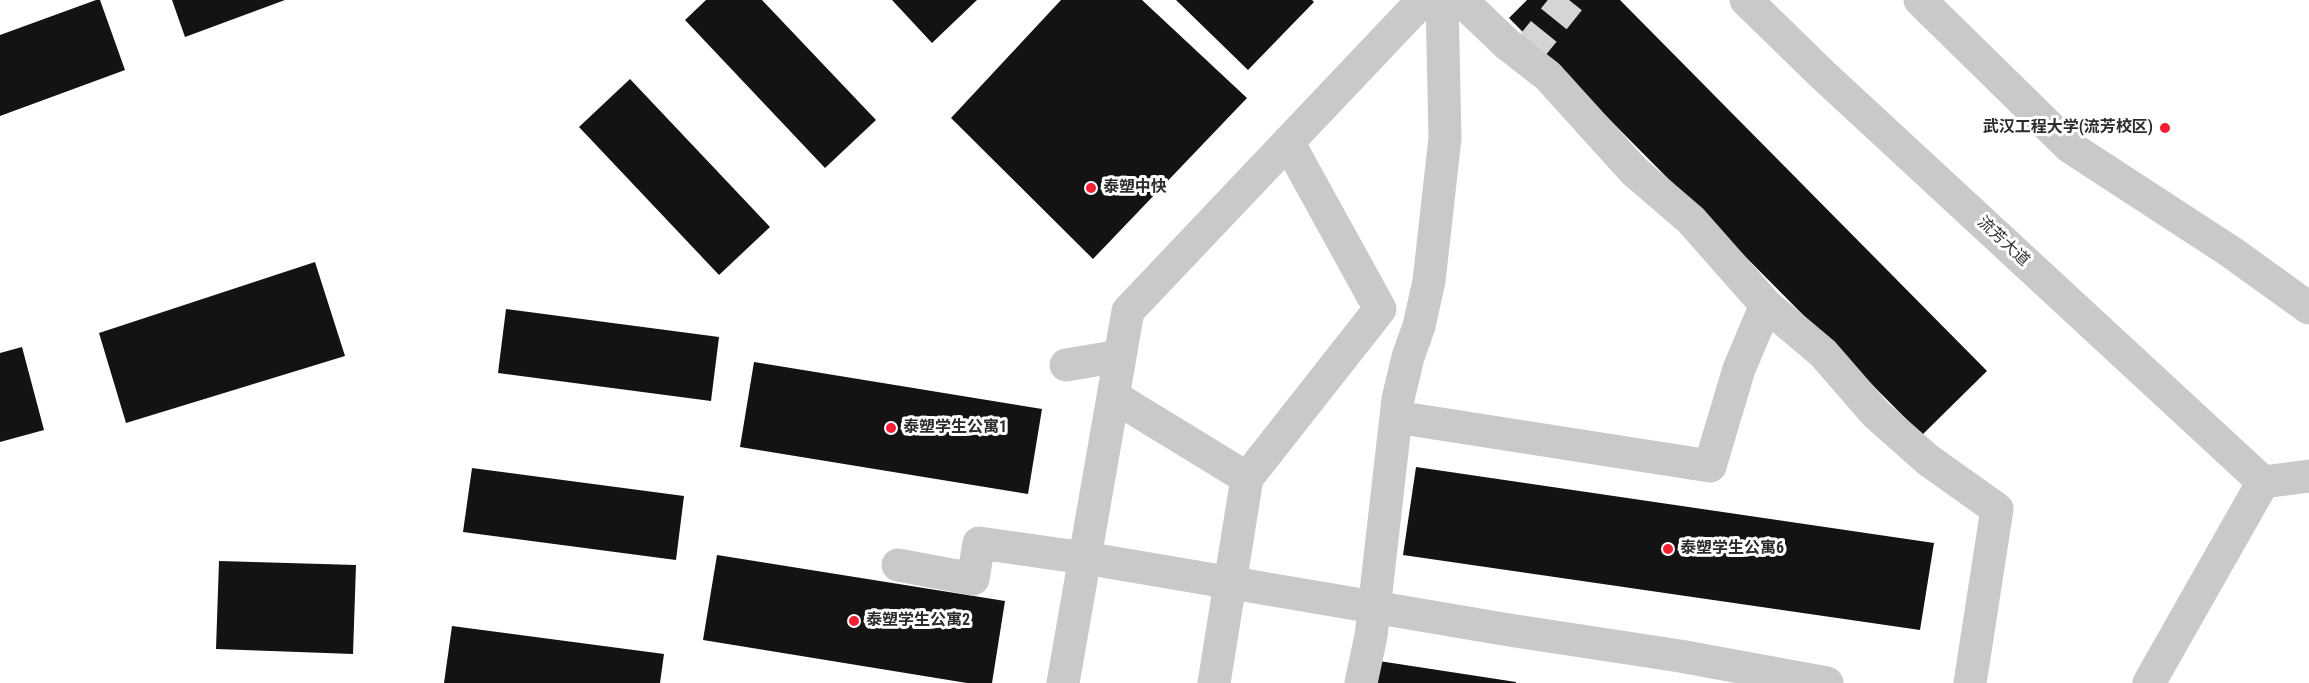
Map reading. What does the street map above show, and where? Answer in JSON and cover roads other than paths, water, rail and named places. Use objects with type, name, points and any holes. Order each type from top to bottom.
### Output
[{"type":"street","points":[[1063,683],[1128,311],[1423,0]]},
{"type":"street","points":[[1361,683],[1371,636],[1396,417],[1408,357],[1425,301],[1439,193],[1445,138],[1442,0]]},
{"type":"street","points":[[1461,0],[1507,44],[1548,76],[1634,171],[1691,220],[1767,304],[1823,353],[1876,414],[1920,453],[1997,509],[1970,683]]},
{"type":"street","name":"流芳大道","points":[[1746,0],[1823,75],[2262,482]]},
{"type":"street","points":[[1920,0],[2070,147],[2231,252],[2309,308]]},
{"type":"street","points":[[1214,683],[1247,478],[1380,309],[1288,142]]},
{"type":"street","points":[[1396,417],[1710,466],[1739,369],[1767,304]]},
{"type":"street","points":[[1066,365],[1120,356]]},
{"type":"street","points":[[1113,396],[1247,478]]},
{"type":"street","points":[[2149,683],[2262,482],[2309,476]]},
{"type":"street","points":[[898,565],[973,579],[979,543],[1085,558],[1680,656],[1827,683]]},
{"type":"tunnel","points":[[1523,57],[1569,0]]},
{"type":"place","name":"武汉工程大学(流芳校区)","points":[[2165,128]]},
{"type":"place","name":"泰塑中快","points":[[1091,188]]},
{"type":"place","name":"泰塑学生公寓1","points":[[891,428]]},
{"type":"place","name":"泰塑学生公寓6","points":[[1668,549]]},
{"type":"place","name":"泰塑学生公寓2","points":[[854,621]]}]
